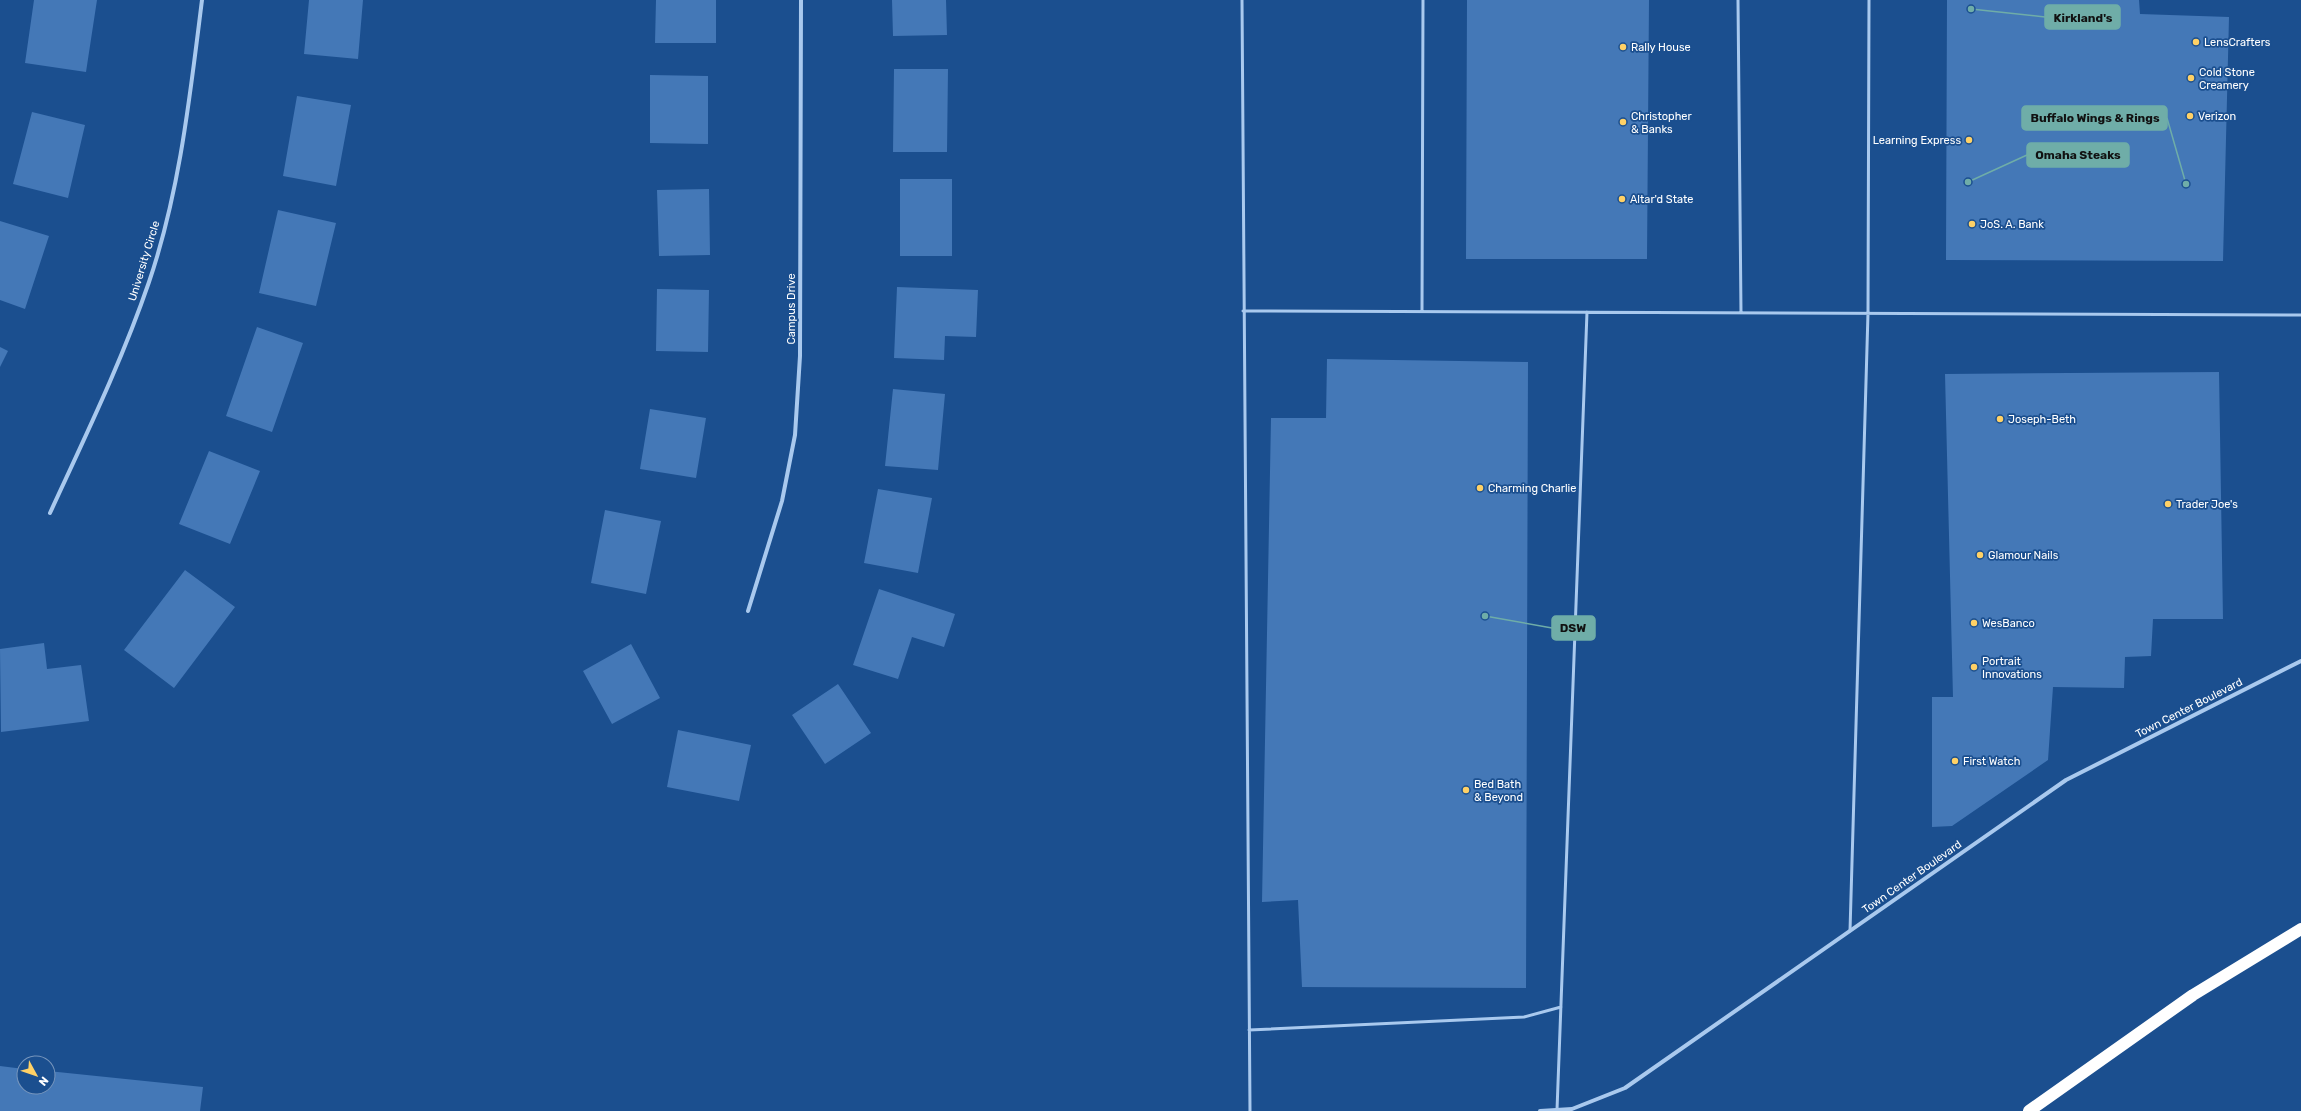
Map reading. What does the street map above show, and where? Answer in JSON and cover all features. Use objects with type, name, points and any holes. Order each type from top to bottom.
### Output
[{"type":"highway","points":[[2029,1111],[2193,995],[2301,929]]},
{"type":"street","name":"University Circle","points":[[50,513],[113,374],[149,282],[168,213],[184,138],[202,0]]},
{"type":"street","name":"Campus Drive","points":[[748,611],[782,501],[795,435],[800,356],[801,0]]},
{"type":"street","name":"Town Center Boulevard","points":[[1540,1111],[1572,1109],[1625,1088],[2066,780],[2301,661]]},
{"type":"lane","points":[[1242,0],[1243,311],[1250,1111]]},
{"type":"lane","points":[[1422,312],[1423,0]]},
{"type":"lane","points":[[1738,0],[1741,313]]},
{"type":"lane","points":[[1850,931],[1868,313],[1869,0]]},
{"type":"lane","points":[[1243,311],[2301,314]]},
{"type":"lane","points":[[1557,1110],[1587,312]]},
{"type":"lane","points":[[1249,1030],[1524,1017],[1561,1007]]},
{"type":"building","points":[[34,0],[97,0],[86,72],[25,63]]},
{"type":"building","points":[[309,0],[363,0],[358,59],[304,54]]},
{"type":"building","points":[[656,0],[716,0],[716,43],[655,43]]},
{"type":"building","points":[[892,0],[946,0],[947,35],[893,36]]},
{"type":"building","points":[[1467,0],[1649,0],[1647,259],[1466,259]]},
{"type":"building","points":[[1947,0],[2139,0],[2140,14],[2229,17],[2223,261],[1946,260]]},
{"type":"building","points":[[894,69],[948,69],[947,152],[893,152]]},
{"type":"building","points":[[650,75],[708,76],[708,144],[650,143]]},
{"type":"building","points":[[297,96],[351,105],[336,186],[283,176]]},
{"type":"building","points":[[32,112],[85,125],[68,198],[13,184]]},
{"type":"building","points":[[900,179],[952,179],[952,256],[900,256]]},
{"type":"building","points":[[709,189],[710,255],[659,256],[657,190]]},
{"type":"building","points":[[278,210],[336,223],[316,306],[259,293]]},
{"type":"building","points":[[0,221],[49,236],[25,309],[0,300]]},
{"type":"building","points":[[897,287],[978,290],[976,337],[945,336],[944,360],[894,358]]},
{"type":"building","points":[[657,289],[709,290],[708,352],[656,351]]},
{"type":"building","points":[[257,327],[303,343],[272,432],[226,416]]},
{"type":"building","points":[[0,347],[8,351],[0,367]]},
{"type":"building","points":[[1327,359],[1528,362],[1526,988],[1302,987],[1298,900],[1262,902],[1271,418],[1326,418]]},
{"type":"building","points":[[2219,372],[2223,619],[2153,619],[2151,656],[2125,657],[2124,688],[2053,687],[2048,760],[1952,826],[1932,827],[1932,697],[1953,697],[1945,374]]},
{"type":"building","points":[[893,389],[945,394],[938,470],[885,466]]},
{"type":"building","points":[[650,409],[706,418],[696,478],[640,469]]},
{"type":"building","points":[[209,451],[260,471],[230,544],[179,524]]},
{"type":"building","points":[[878,489],[932,498],[918,573],[864,563]]},
{"type":"building","points":[[605,510],[661,521],[646,594],[591,583]]},
{"type":"building","points":[[185,570],[235,607],[174,688],[124,650]]},
{"type":"building","points":[[879,589],[955,614],[944,647],[912,637],[898,679],[853,665]]},
{"type":"building","points":[[44,643],[47,669],[81,665],[89,721],[1,732],[0,649]]},
{"type":"building","points":[[631,644],[660,698],[612,724],[583,671]]},
{"type":"building","points":[[838,684],[871,733],[825,764],[792,715]]},
{"type":"building","points":[[678,730],[751,745],[739,801],[667,787]]},
{"type":"building","points":[[0,1066],[16,1068],[16,1095],[56,1095],[56,1072],[203,1087],[200,1111],[0,1111]]},
{"type":"place","name":"Kirkland's","points":[[1971,9]]},
{"type":"place","name":"LensCrafters","points":[[2196,42]]},
{"type":"place","name":"Rally House","points":[[1623,47]]},
{"type":"place","name":"Cold Stone Creamery","points":[[2191,78]]},
{"type":"place","name":"Verizon","points":[[2190,116]]},
{"type":"place","name":"Christopher & Banks","points":[[1623,122]]},
{"type":"place","name":"Learning Express","points":[[1969,140]]},
{"type":"place","name":"Omaha Steaks","points":[[1968,182]]},
{"type":"place","name":"Buffalo Wings & Rings","points":[[2186,184]]},
{"type":"place","name":"Altar'd State","points":[[1622,199]]},
{"type":"place","name":"JoS. A. Bank","points":[[1972,224]]},
{"type":"place","name":"Joseph-Beth","points":[[2000,419]]},
{"type":"place","name":"Charming Charlie","points":[[1480,488]]},
{"type":"place","name":"Trader Joe's","points":[[2168,504]]},
{"type":"place","name":"Glamour Nails","points":[[1980,555]]},
{"type":"place","name":"DSW","points":[[1485,616]]},
{"type":"place","name":"WesBanco","points":[[1974,623]]},
{"type":"place","name":"Portrait Innovations","points":[[1974,667]]},
{"type":"place","name":"First Watch","points":[[1955,761]]},
{"type":"place","name":"Bed Bath & Beyond","points":[[1466,790]]}]
